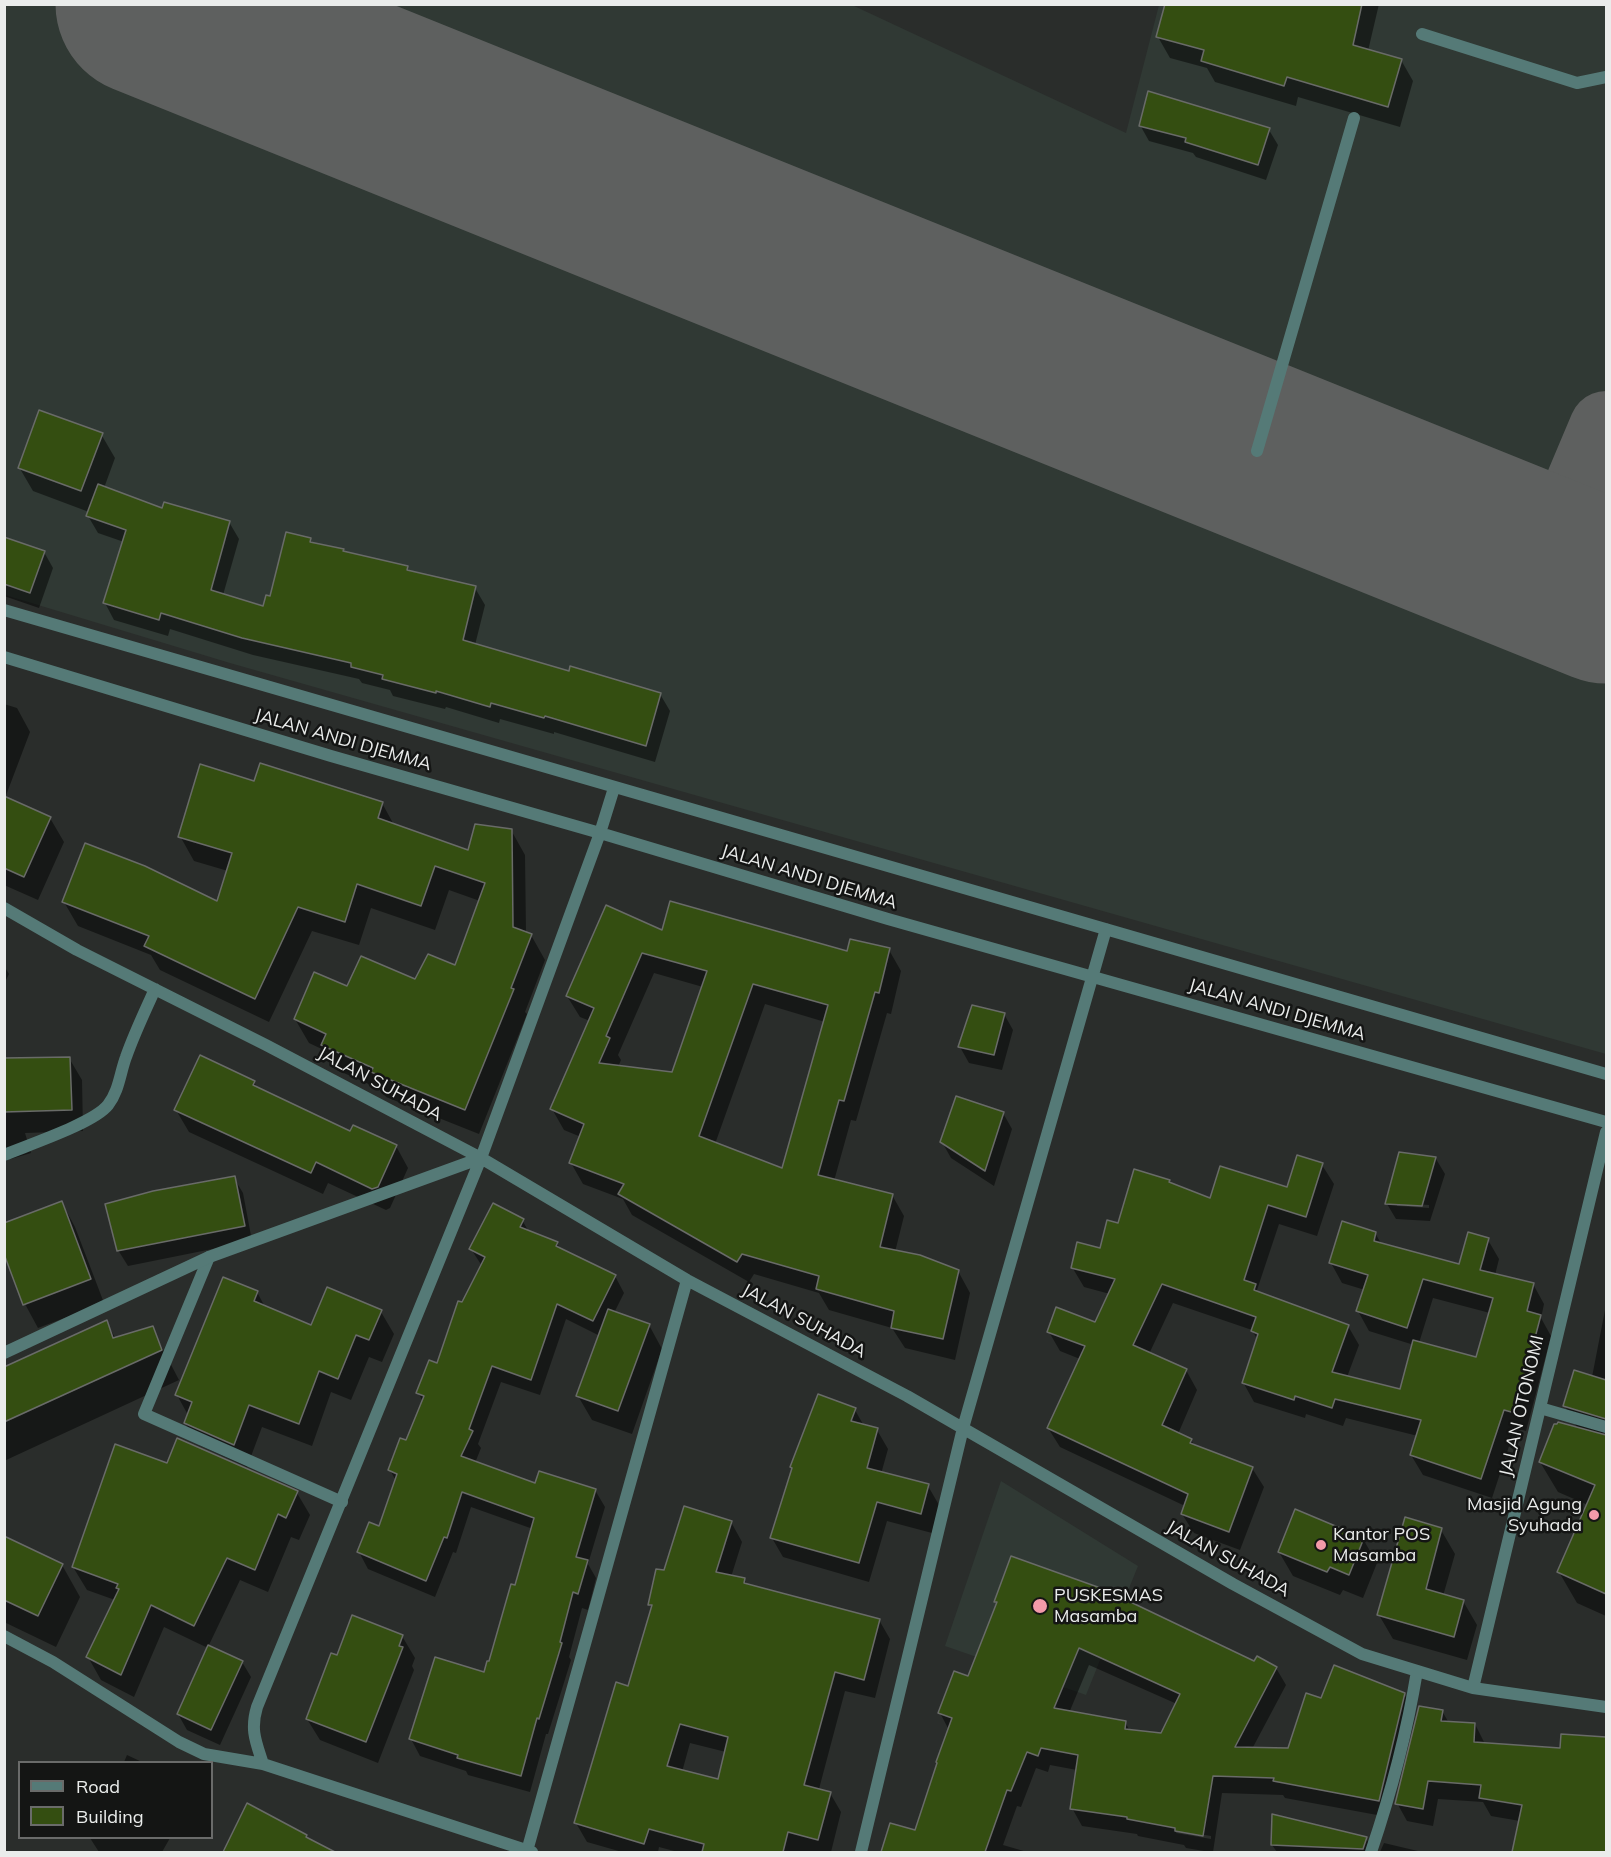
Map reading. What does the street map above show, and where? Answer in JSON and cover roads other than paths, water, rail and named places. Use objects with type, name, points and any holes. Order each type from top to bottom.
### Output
[{"type":"street","points":[[1422,34],[1577,83],[1606,76]]},
{"type":"street","points":[[1257,451],[1354,118]]},
{"type":"street","name":"JALAN ANDI DJEMMA","points":[[4,610],[1606,1074]]},
{"type":"street","name":"JALAN ANDI DJEMMA","points":[[4,657],[320,753],[600,833],[888,920],[1606,1122]]},
{"type":"street","points":[[263,1764],[254,1738],[252,1723],[256,1707],[342,1502],[481,1158],[600,833],[614,788]]},
{"type":"street","name":"JALAN SUHADA","points":[[4,908],[77,950],[266,1045],[481,1158],[687,1280],[963,1428],[1233,1584],[1362,1654],[1473,1688],[1606,1707]]},
{"type":"street","points":[[861,1852],[963,1428],[1106,930]]},
{"type":"street","points":[[4,1155],[70,1128],[108,1106],[117,1089],[126,1057],[155,989]]},
{"type":"street","name":"JALAN OTONOMI","points":[[1473,1688],[1606,1132]]},
{"type":"street","points":[[4,1353],[209,1257],[481,1158]]},
{"type":"street","points":[[209,1257],[144,1414],[342,1502]]},
{"type":"street","points":[[4,1636],[53,1662],[179,1742],[204,1754],[263,1764],[529,1852],[687,1280]]},
{"type":"street","points":[[1540,1408],[1606,1427]]},
{"type":"street","points":[[1371,1852],[1384,1814],[1409,1721],[1417,1671]]},
{"type":"place","name":"Masjid Agung Syuhada","points":[[1594,1515]]},
{"type":"place","name":"Kantor POS Masamba","points":[[1321,1545]]},
{"type":"place","name":"PUSKESMAS Masamba","points":[[1040,1606]]}]
